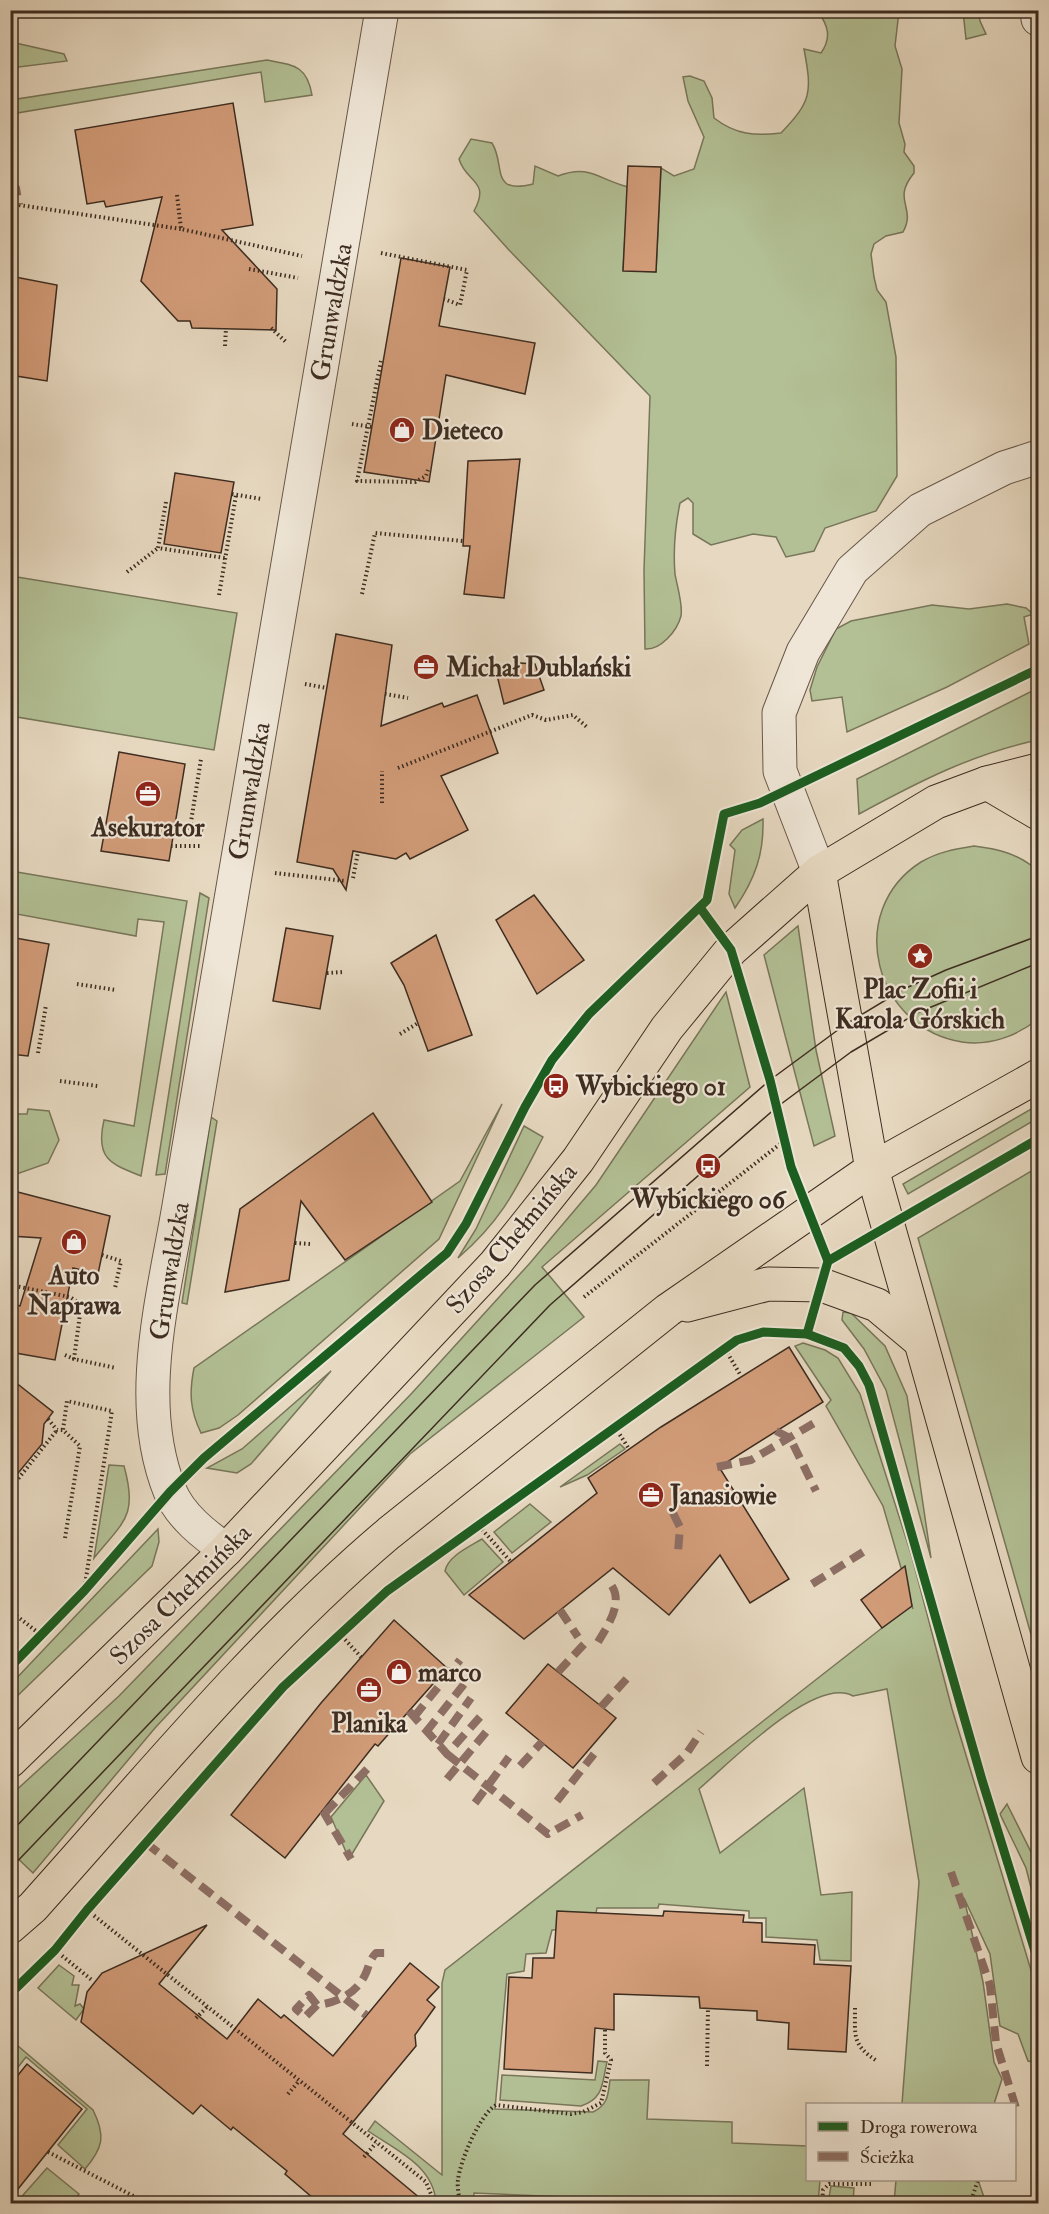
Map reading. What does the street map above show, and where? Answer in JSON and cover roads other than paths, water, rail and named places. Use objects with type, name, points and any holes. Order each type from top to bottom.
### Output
[{"type":"main road","name":"Szosa Chełmińska","points":[[10,1761],[226,1550],[495,1264],[578,1161],[667,1028],[731,950],[819,872],[936,802],[987,783],[1038,770]]},
{"type":"main road","points":[[987,783],[1038,813]]},
{"type":"main road","points":[[819,872],[872,1169],[1038,1757]]},
{"type":"main road","points":[[10,1927],[46,1892],[253,1660],[355,1561],[668,1310],[872,1169],[1038,1076]]},
{"type":"main road","points":[[668,1310],[768,1284],[822,1285],[877,1305],[920,1341]]},
{"type":"street","name":"Grunwaldzka","points":[[226,1550],[206,1536],[184,1513],[170,1492],[154,1424],[154,1378],[180,1200],[382,10]]},
{"type":"street","points":[[1037,10],[1038,19]]},
{"type":"street","points":[[819,872],[780,771],[779,713],[803,652],[852,570],[920,510],[1004,468],[1038,457]]},
{"type":"tram line","points":[[10,1833],[535,1285],[770,1080],[846,1024],[904,989],[946,970],[1038,936]]},
{"type":"tram line","points":[[10,1869],[550,1305],[777,1107],[851,1052],[919,1012],[1038,963]]},
{"type":"place","name":"Dieteco","points":[[402,430]]},
{"type":"place","name":"Michał Dublański","points":[[426,667]]},
{"type":"place","name":"Asekurator","points":[[148,794]]},
{"type":"place","name":"Plac Zofii i Karola Górskich","points":[[920,956]]},
{"type":"place","name":"Wybickiego 01","points":[[556,1086]]},
{"type":"place","name":"Wybickiego 06","points":[[708,1166]]},
{"type":"place","name":"Auto Naprawa","points":[[74,1242]]},
{"type":"place","name":"Janasiowie","points":[[651,1495]]},
{"type":"place","name":"marco","points":[[399,1672]]},
{"type":"place","name":"Planika","points":[[369,1690]]}]
